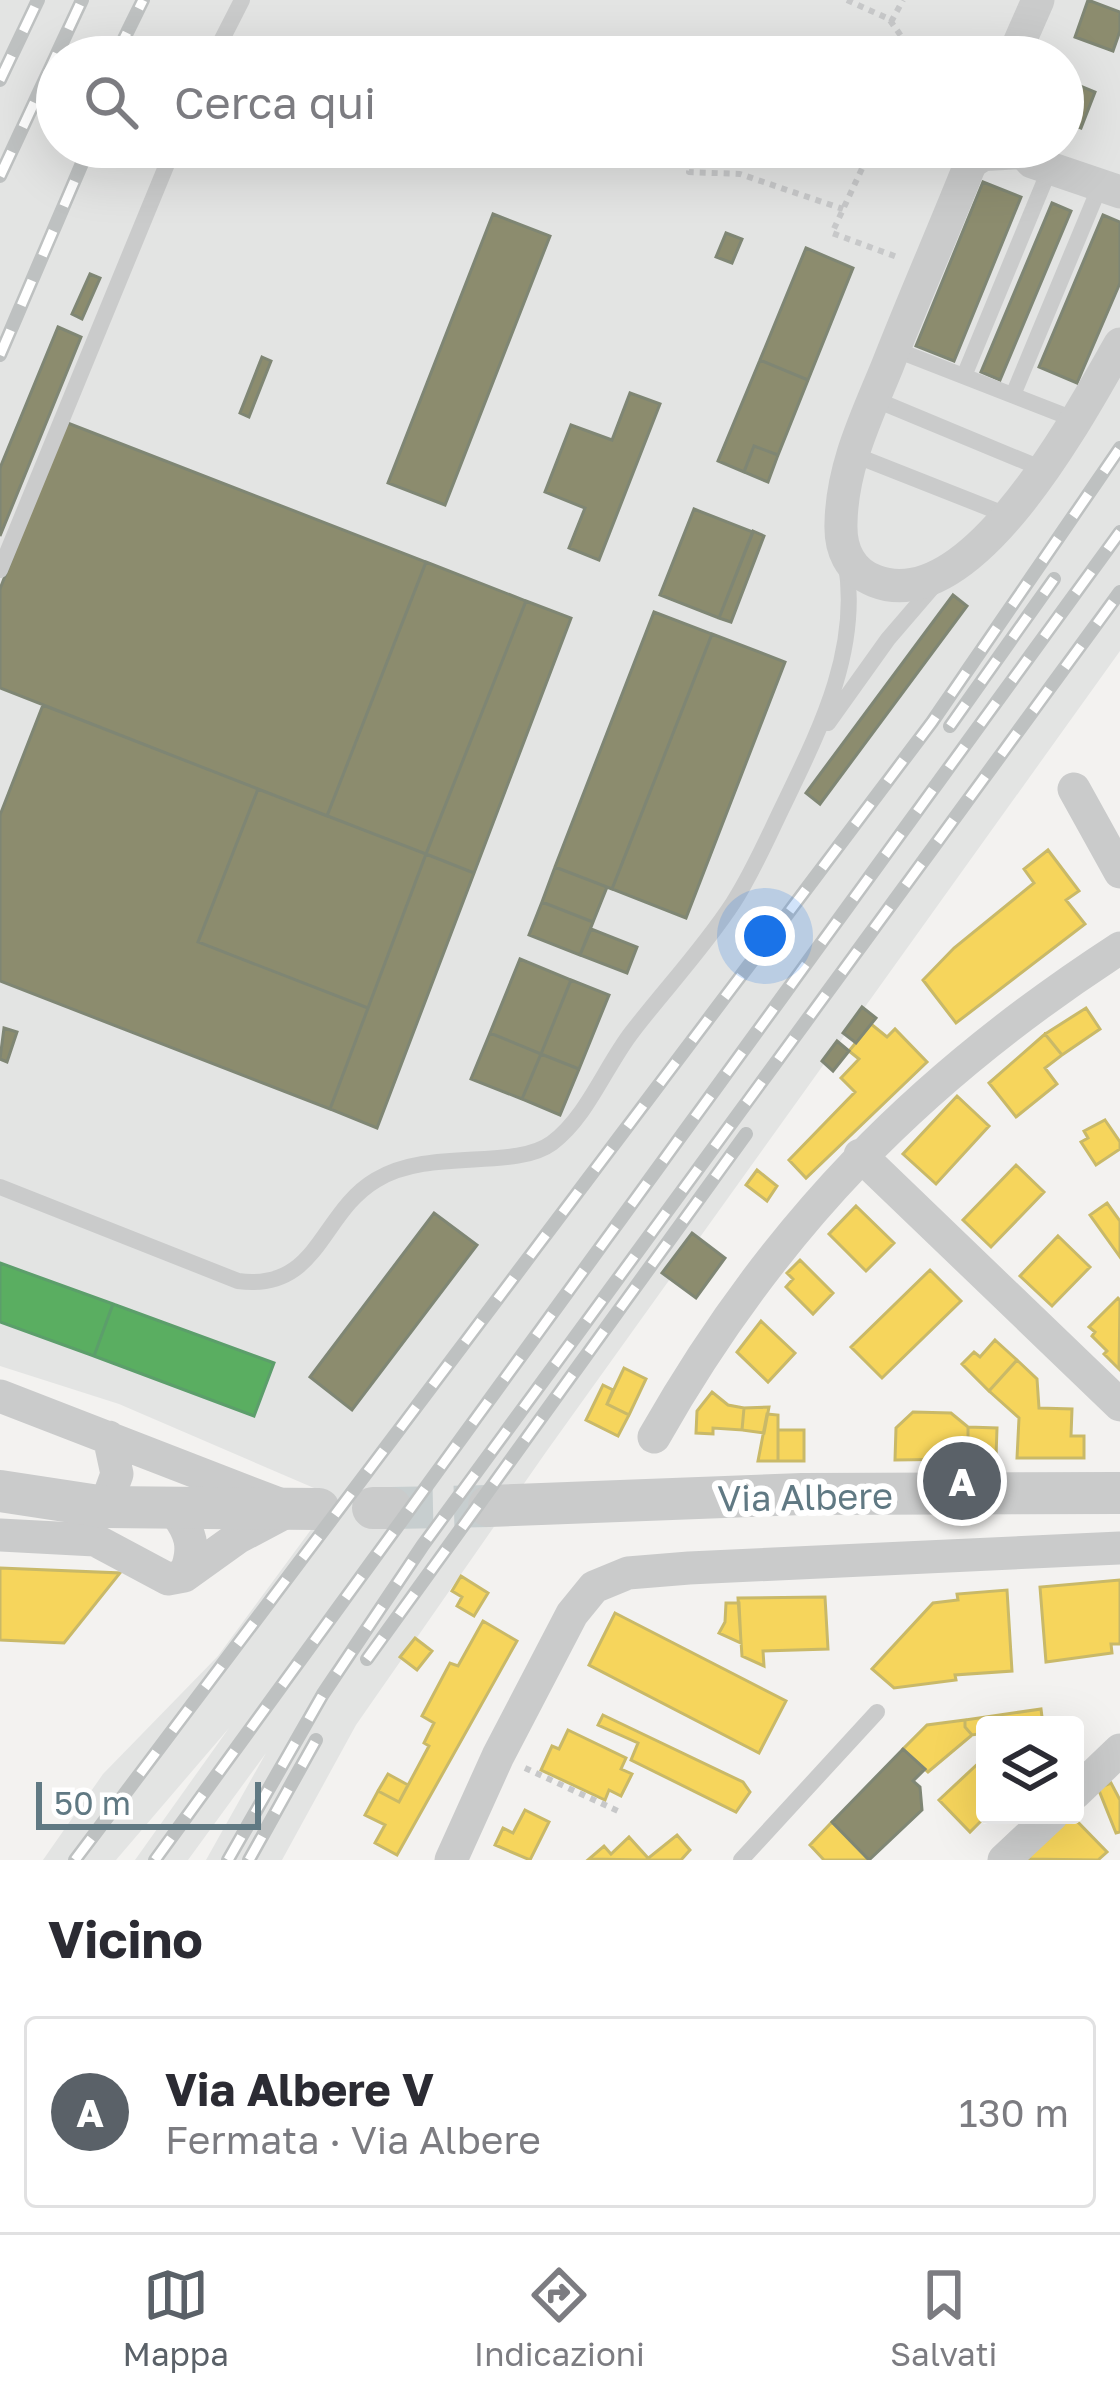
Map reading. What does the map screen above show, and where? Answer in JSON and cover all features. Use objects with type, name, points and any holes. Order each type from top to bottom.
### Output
[{"type":"street","points":[[1022,36],[1037,2]]},
{"type":"street","points":[[1030,36],[1037,2]]},
{"type":"street","points":[[969,168],[851,454],[841,524],[844,551],[853,567],[892,586],[942,576],[1009,516],[1045,470],[1120,344]]},
{"type":"street","points":[[1057,168],[1110,189]]},
{"type":"street","points":[[1074,789],[1120,872]]},
{"type":"street","points":[[654,1437],[702,1353],[740,1299],[784,1240],[860,1154],[989,1041],[1120,948]]},
{"type":"street","points":[[860,1154],[1120,1405]]},
{"type":"street","points":[[0,1396],[306,1510]]},
{"type":"street","points":[[105,1507],[117,1474],[109,1437]]},
{"type":"street","points":[[0,1491],[105,1507],[306,1510]]},
{"type":"street","name":"Via Albere","points":[[489,1506],[802,1494],[1120,1493]]},
{"type":"street","points":[[172,1508],[187,1526],[192,1543],[184,1576]]},
{"type":"street","points":[[0,1535],[94,1540],[168,1579],[184,1576],[237,1538],[306,1510]]},
{"type":"street","points":[[451,1860],[498,1756],[572,1614],[594,1587],[628,1573],[1120,1548]]},
{"type":"street","points":[[1084,1784],[1120,1750]]},
{"type":"street","points":[[1004,1860],[1042,1824]]},
{"type":"lane","points":[[224,36],[242,0]]},
{"type":"lane","points":[[0,570],[166,168]]},
{"type":"lane","points":[[964,376],[1031,168]]},
{"type":"lane","points":[[1012,395],[1110,189]]},
{"type":"lane","points":[[894,349],[1076,420]]},
{"type":"lane","points":[[874,399],[1045,470]]},
{"type":"lane","points":[[851,454],[1009,516]]},
{"type":"lane","points":[[0,1187],[238,1281],[257,1284],[277,1281],[295,1271],[353,1198],[381,1177],[441,1159],[538,1151],[564,1133],[630,1034],[731,905],[813,743],[846,651],[850,594],[844,551]]},
{"type":"lane","points":[[813,743],[888,639],[942,576]]},
{"type":"lane","points":[[740,1860],[877,1712]]},
{"type":"path","points":[[848,0],[892,22],[902,36]]},
{"type":"path","points":[[892,22],[903,0]]},
{"type":"path","points":[[690,168],[689,172],[740,174],[843,209]]},
{"type":"path","points":[[862,168],[832,233],[928,268]]},
{"type":"path","points":[[498,1756],[620,1812]]},
{"type":"shaded area","points":[[0,0],[1120,0],[1120,651],[356,1725],[282,1860],[206,1860],[266,1753],[188,1860],[135,1860],[229,1728],[116,1860],[43,1860],[103,1774],[218,1656],[335,1497],[119,1404],[0,1366]]},
{"type":"building: Abitazioni","points":[[1048,850],[1079,891],[1066,900],[1085,924],[956,1023],[923,980],[954,948],[1034,883],[1024,869]]},
{"type":"building: Abitazioni","points":[[1086,1008],[1100,1029],[1062,1055],[1045,1034]]},
{"type":"building: Abitazioni","points":[[871,1024],[887,1037],[895,1029],[927,1062],[806,1178],[789,1160],[855,1092],[841,1078],[859,1059],[849,1051]]},
{"type":"building: Abitazioni","points":[[1045,1034],[1062,1055],[1045,1068],[1057,1084],[1016,1117],[989,1083]]},
{"type":"building: Abitazioni","points":[[957,1096],[989,1126],[936,1184],[903,1154]]},
{"type":"building: Abitazioni","points":[[1105,1120],[1120,1149],[1096,1165],[1081,1142],[1088,1138],[1084,1131]]},
{"type":"building: Abitazioni","points":[[1016,1165],[1044,1192],[991,1247],[963,1220]]},
{"type":"building: Abitazioni","points":[[757,1170],[777,1186],[767,1201],[746,1185]]},
{"type":"building: Abitazioni","points":[[1107,1203],[1120,1221],[1120,1257],[1090,1215]]},
{"type":"building: Abitazioni","points":[[856,1206],[894,1243],[866,1271],[829,1234]]},
{"type":"building: Abitazioni","points":[[1058,1236],[1090,1267],[1052,1306],[1020,1276]]},
{"type":"building: Abitazioni","points":[[800,1260],[833,1293],[813,1314],[786,1287],[793,1279],[787,1273]]},
{"type":"building: Abitazioni","points":[[930,1270],[961,1301],[882,1378],[851,1347]]},
{"type":"building: Abitazioni","points":[[1120,1300],[1119,1369],[1089,1327]]},
{"type":"building: Abitazioni","points":[[761,1321],[795,1353],[768,1382],[737,1352]]},
{"type":"building: Abitazioni","points":[[995,1340],[1017,1360],[989,1391],[962,1364],[974,1352],[980,1357]]},
{"type":"building: Abitazioni","points":[[1017,1360],[1037,1379],[1039,1408],[1072,1409],[1071,1436],[1084,1436],[1084,1458],[1017,1458],[1019,1418],[989,1391]]},
{"type":"building: Abitazioni","points":[[624,1368],[646,1379],[629,1415],[607,1404]]},
{"type":"building: Abitazioni","points":[[603,1385],[613,1390],[607,1404],[629,1415],[618,1436],[586,1420]]},
{"type":"building: Abitazioni","points":[[712,1392],[728,1405],[744,1408],[742,1430],[713,1428],[713,1434],[696,1433],[697,1411]]},
{"type":"building: Abitazioni","points":[[769,1407],[764,1433],[742,1430],[744,1408]]},
{"type":"building: Abitazioni","points":[[913,1412],[951,1413],[968,1427],[968,1459],[895,1460],[896,1428]]},
{"type":"building: Abitazioni","points":[[767,1414],[778,1415],[778,1461],[758,1461]]},
{"type":"building: Abitazioni","points":[[968,1427],[997,1428],[996,1457],[968,1458]]},
{"type":"building: Abitazioni","points":[[778,1430],[804,1430],[804,1461],[778,1461]]},
{"type":"building: Abitazioni","points":[[0,1568],[120,1573],[64,1643],[0,1640]]},
{"type":"building: Abitazioni","points":[[461,1576],[488,1593],[474,1616],[457,1606],[462,1597],[452,1591]]},
{"type":"building: Abitazioni","points":[[1120,1580],[1120,1644],[1111,1644],[1112,1653],[1046,1662],[1040,1587]]},
{"type":"building: Abitazioni","points":[[1007,1590],[1012,1671],[955,1675],[956,1680],[894,1688],[872,1669],[933,1603],[958,1600],[957,1594]]},
{"type":"building: Abitazioni","points":[[825,1597],[828,1649],[763,1651],[764,1666],[742,1656],[738,1598]]},
{"type":"building: Abitazioni","points":[[726,1603],[739,1603],[741,1643],[719,1633]]},
{"type":"building: Abitazioni","points":[[615,1613],[786,1701],[759,1753],[589,1665]]},
{"type":"building: Abitazioni","points":[[483,1621],[517,1641],[397,1855],[375,1843],[385,1825],[365,1815],[378,1791],[399,1802],[429,1746],[424,1743],[434,1723],[422,1716],[450,1663],[458,1666]]},
{"type":"building: Abitazioni","points":[[415,1638],[432,1651],[417,1670],[400,1657]]},
{"type":"building: Abitazioni","points":[[1041,1709],[1042,1716],[993,1716]]},
{"type":"building: Abitazioni","points":[[603,1715],[743,1782],[750,1792],[736,1812],[631,1760],[638,1743],[598,1725]]},
{"type":"building: Abitazioni","points":[[976,1718],[976,1734],[965,1727],[965,1720]]},
{"type":"building: Abitazioni","points":[[965,1720],[972,1735],[928,1772],[903,1749],[927,1725]]},
{"type":"building: Abitazioni","points":[[568,1730],[626,1758],[621,1769],[632,1774],[621,1796],[609,1790],[605,1800],[541,1770],[552,1746],[559,1749]]},
{"type":"building: Abitazioni","points":[[976,1765],[978,1824],[970,1832],[939,1800]]},
{"type":"building: Abitazioni","points":[[388,1774],[408,1785],[399,1802],[378,1791]]},
{"type":"building: Abitazioni","points":[[1111,1783],[1120,1800],[1120,1832],[1116,1833],[1098,1788]]},
{"type":"building: Abitazioni","points":[[525,1810],[549,1822],[530,1860],[495,1845],[503,1828],[513,1833]]},
{"type":"building: Abitazioni","points":[[832,1822],[869,1860],[824,1860],[810,1845]]},
{"type":"building: Abitazioni","points":[[1063,1824],[1080,1824],[1107,1852],[1098,1860],[1026,1859]]},
{"type":"building: Abitazioni","points":[[677,1835],[690,1850],[681,1860],[646,1860]]},
{"type":"building: Abitazioni","points":[[629,1837],[646,1860],[589,1859],[604,1846],[611,1854]]},
{"type":"building: Pubblico","points":[[0,1263],[113,1304],[94,1356],[0,1322]]},
{"type":"building: Pubblico","points":[[113,1304],[274,1363],[254,1416],[94,1356]]},
{"type":"building: Industria","points":[[1088,0],[1120,12],[1113,51],[1075,36]]},
{"type":"building: Industria","points":[[1084,88],[1095,92],[1084,120]]},
{"type":"building: Industria","points":[[983,182],[1021,197],[954,361],[916,346]]},
{"type":"building: Industria","points":[[1052,203],[1071,211],[1000,380],[981,372]]},
{"type":"building: Industria","points":[[493,214],[550,236],[445,505],[388,483]]},
{"type":"building: Industria","points":[[1103,215],[1120,222],[1120,283],[1077,383],[1039,367]]},
{"type":"building: Industria","points":[[726,233],[742,239],[732,263],[716,257]]},
{"type":"building: Industria","points":[[806,248],[853,268],[808,380],[760,360]]},
{"type":"building: Industria","points":[[90,274],[100,278],[82,319],[72,314]]},
{"type":"building: Industria","points":[[58,327],[81,337],[0,536],[0,468]]},
{"type":"building: Industria","points":[[262,357],[271,361],[249,417],[240,413]]},
{"type":"building: Industria","points":[[760,360],[808,380],[778,455],[754,446],[744,472],[718,461]]},
{"type":"building: Industria","points":[[630,393],[660,404],[599,560],[569,548],[585,508],[545,492],[571,425],[612,440]]},
{"type":"building: Industria","points":[[65,422],[426,562],[327,816],[0,688],[0,589]]},
{"type":"building: Industria","points":[[754,446],[778,455],[768,482],[744,472]]},
{"type":"building: Industria","points":[[694,509],[753,532],[719,618],[660,595]]},
{"type":"building: Industria","points":[[753,531],[764,536],[731,622],[719,618]]},
{"type":"building: Industria","points":[[426,562],[526,601],[426,854],[327,816]]},
{"type":"building: Industria","points":[[953,595],[967,606],[820,804],[806,793]]},
{"type":"building: Industria","points":[[526,601],[571,618],[474,873],[426,854]]},
{"type":"building: Industria","points":[[654,612],[712,634],[612,889],[555,867]]},
{"type":"building: Industria","points":[[712,634],[785,662],[686,918],[612,889]]},
{"type":"building: Industria","points":[[43,705],[258,789],[198,942],[368,1008],[330,1109],[0,981],[0,815]]},
{"type":"building: Industria","points":[[258,789],[426,854],[368,1008],[198,942]]},
{"type":"building: Industria","points":[[426,854],[474,873],[377,1128],[330,1109]]},
{"type":"building: Industria","points":[[555,867],[607,887],[593,922],[542,902]]},
{"type":"building: Industria","points":[[542,902],[593,922],[580,955],[529,935]]},
{"type":"building: Industria","points":[[591,929],[637,947],[627,973],[580,955]]},
{"type":"building: Industria","points":[[520,959],[571,980],[541,1054],[490,1033]]},
{"type":"building: Industria","points":[[571,980],[609,995],[579,1069],[541,1054]]},
{"type":"building: Industria","points":[[862,1007],[876,1018],[856,1043],[843,1033]]},
{"type":"building: Industria","points":[[4,1028],[17,1032],[7,1062],[0,1059]]},
{"type":"building: Industria","points":[[490,1033],[541,1054],[522,1099],[471,1079]]},
{"type":"building: Industria","points":[[837,1041],[849,1051],[833,1071],[822,1061]]},
{"type":"building: Industria","points":[[541,1054],[579,1069],[560,1115],[522,1099]]},
{"type":"building: Industria","points":[[434,1213],[477,1245],[352,1410],[310,1377]]},
{"type":"building: Industria","points":[[692,1233],[725,1258],[696,1298],[662,1273]]},
{"type":"building: Industria","points":[[903,1749],[925,1769],[913,1781],[920,1787],[922,1810],[869,1860],[832,1822]]},
{"type":"tunnel","points":[[391,1508],[489,1506]]},
{"type":"railway","points":[[0,80],[38,0]]},
{"type":"railway","points":[[65,36],[82,0]]},
{"type":"railway","points":[[125,36],[143,0]]},
{"type":"railway","points":[[0,176],[36,99]]},
{"type":"railway","points":[[0,355],[80,168]]},
{"type":"railway","points":[[75,1860],[932,722],[1120,448]]},
{"type":"railway","points":[[155,1860],[1120,532]]},
{"type":"railway","points":[[950,726],[1054,579]]},
{"type":"railway","points":[[228,1860],[323,1694],[423,1545],[1120,592]]},
{"type":"railway","points":[[367,1659],[746,1134]]},
{"type":"railway","points":[[249,1860],[316,1740]]},
{"type":"place","name":"Via Albere V","points":[[962,1481]]}]
